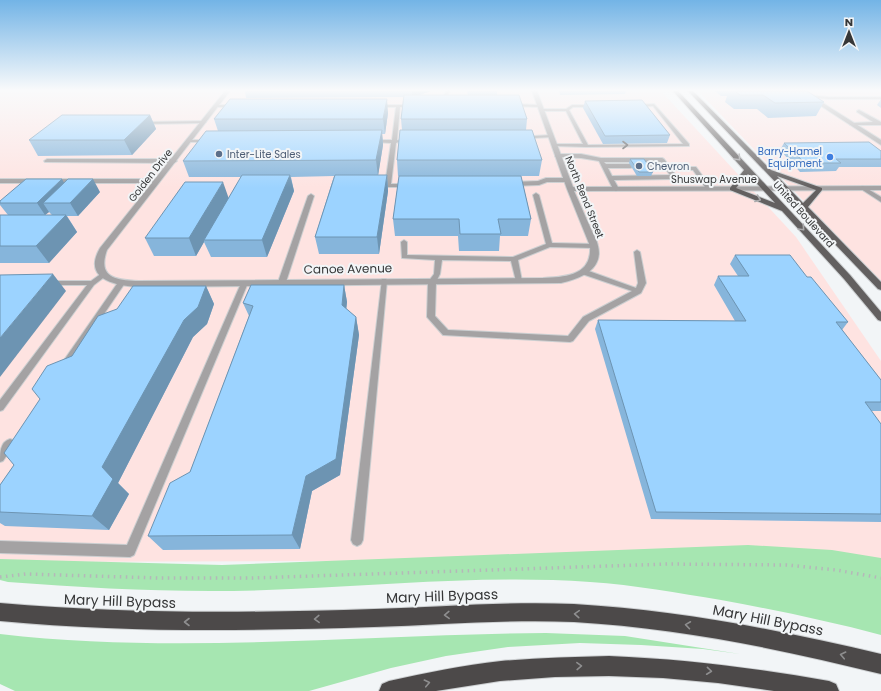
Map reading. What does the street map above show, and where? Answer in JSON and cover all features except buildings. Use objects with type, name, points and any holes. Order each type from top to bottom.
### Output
[{"type":"highway","name":"Mary Hill Bypass","points":[[0,612],[86,619],[174,622],[359,618],[528,612],[571,613],[615,616],[705,628],[800,645],[881,664]]},
{"type":"highway","points":[[389,691],[449,678],[496,671],[540,667],[589,666],[643,666],[730,673],[829,691]]},
{"type":"main road","name":"United Boulevard","points":[[705,123],[847,277],[881,318]]},
{"type":"main road","name":"United Boulevard","points":[[722,123],[881,287]]},
{"type":"main road","points":[[748,170],[732,189],[785,210]]},
{"type":"main road","points":[[768,170],[820,189],[804,207]]},
{"type":"street","name":"Golden Drive","points":[[104,275],[98,267],[98,262],[103,250],[203,123]]},
{"type":"street","name":"North Bend Street","points":[[546,123],[570,189],[594,246],[595,257],[591,265]]},
{"type":"street","points":[[852,124],[881,144]]},
{"type":"street","points":[[0,181],[158,181]]},
{"type":"street","name":"Shuswap Avenue","points":[[570,189],[881,188]]},
{"type":"street","name":"Canoe Avenue","points":[[104,275],[121,283],[519,281],[561,280],[572,278],[584,272],[591,265]]},
{"type":"lane","points":[[137,124],[162,123]]},
{"type":"lane","points":[[396,123],[388,185],[411,186]]},
{"type":"lane","points":[[574,123],[586,146]]},
{"type":"lane","points":[[554,145],[687,145],[669,123]]},
{"type":"lane","points":[[852,124],[881,124]]},
{"type":"lane","points":[[517,140],[551,136]]},
{"type":"lane","points":[[189,141],[212,141]]},
{"type":"lane","points":[[370,142],[402,141]]},
{"type":"lane","points":[[558,156],[581,156],[601,160],[662,160],[674,177],[609,175]]},
{"type":"lane","points":[[601,160],[616,189]]},
{"type":"lane","points":[[47,161],[174,161]]},
{"type":"lane","points":[[605,166],[631,166]]},
{"type":"lane","points":[[645,166],[668,169]]},
{"type":"lane","points":[[649,172],[668,169],[694,168],[710,189]]},
{"type":"lane","points":[[609,175],[635,172]]},
{"type":"lane","points":[[509,184],[539,183],[546,180],[567,180]]},
{"type":"lane","points":[[863,188],[881,200]]},
{"type":"lane","points":[[536,195],[549,245]]},
{"type":"lane","points":[[282,282],[311,196]]},
{"type":"lane","points":[[404,242],[404,257],[439,258],[514,259],[549,245],[594,246]]},
{"type":"lane","points":[[439,258],[437,274],[432,282],[431,317],[446,333],[570,339],[586,320],[638,291],[642,283],[637,252]]},
{"type":"lane","points":[[514,259],[519,281]]},
{"type":"lane","points":[[584,272],[638,291]]},
{"type":"lane","points":[[0,407],[92,282],[104,275]]},
{"type":"lane","points":[[357,540],[384,281]]},
{"type":"lane","points":[[38,283],[92,282]]},
{"type":"lane","points":[[58,374],[121,283]]},
{"type":"lane","points":[[0,547],[130,551],[244,283]]},
{"type":"lane","points":[[0,458],[14,439]]},
{"type":"path","points":[[0,577],[26,574],[160,578],[253,578],[668,564],[733,564],[805,566],[881,578]]},
{"type":"shaded area","points":[[0,123],[691,123],[796,237],[881,361],[881,559],[0,562]]},
{"type":"shaded area","points":[[729,123],[881,123],[881,281]]},
{"type":"green space","points":[[748,545],[832,550],[881,558],[881,635],[801,616],[721,600],[607,583],[553,580],[478,580],[291,589],[184,591],[79,587],[8,582],[0,580],[0,559],[222,565]]},
{"type":"green space","points":[[546,633],[625,636],[740,654],[703,649],[580,643],[508,647],[446,656],[391,668],[309,691],[15,691],[0,684],[0,634],[68,640],[136,643],[205,643]]},
{"type":"place","name":"Inter-Lite Sales","points":[[219,154]]},
{"type":"place","name":"Barry-Hamel Equipment","points":[[830,157]]},
{"type":"place","name":"Chevron","points":[[639,166]]}]
